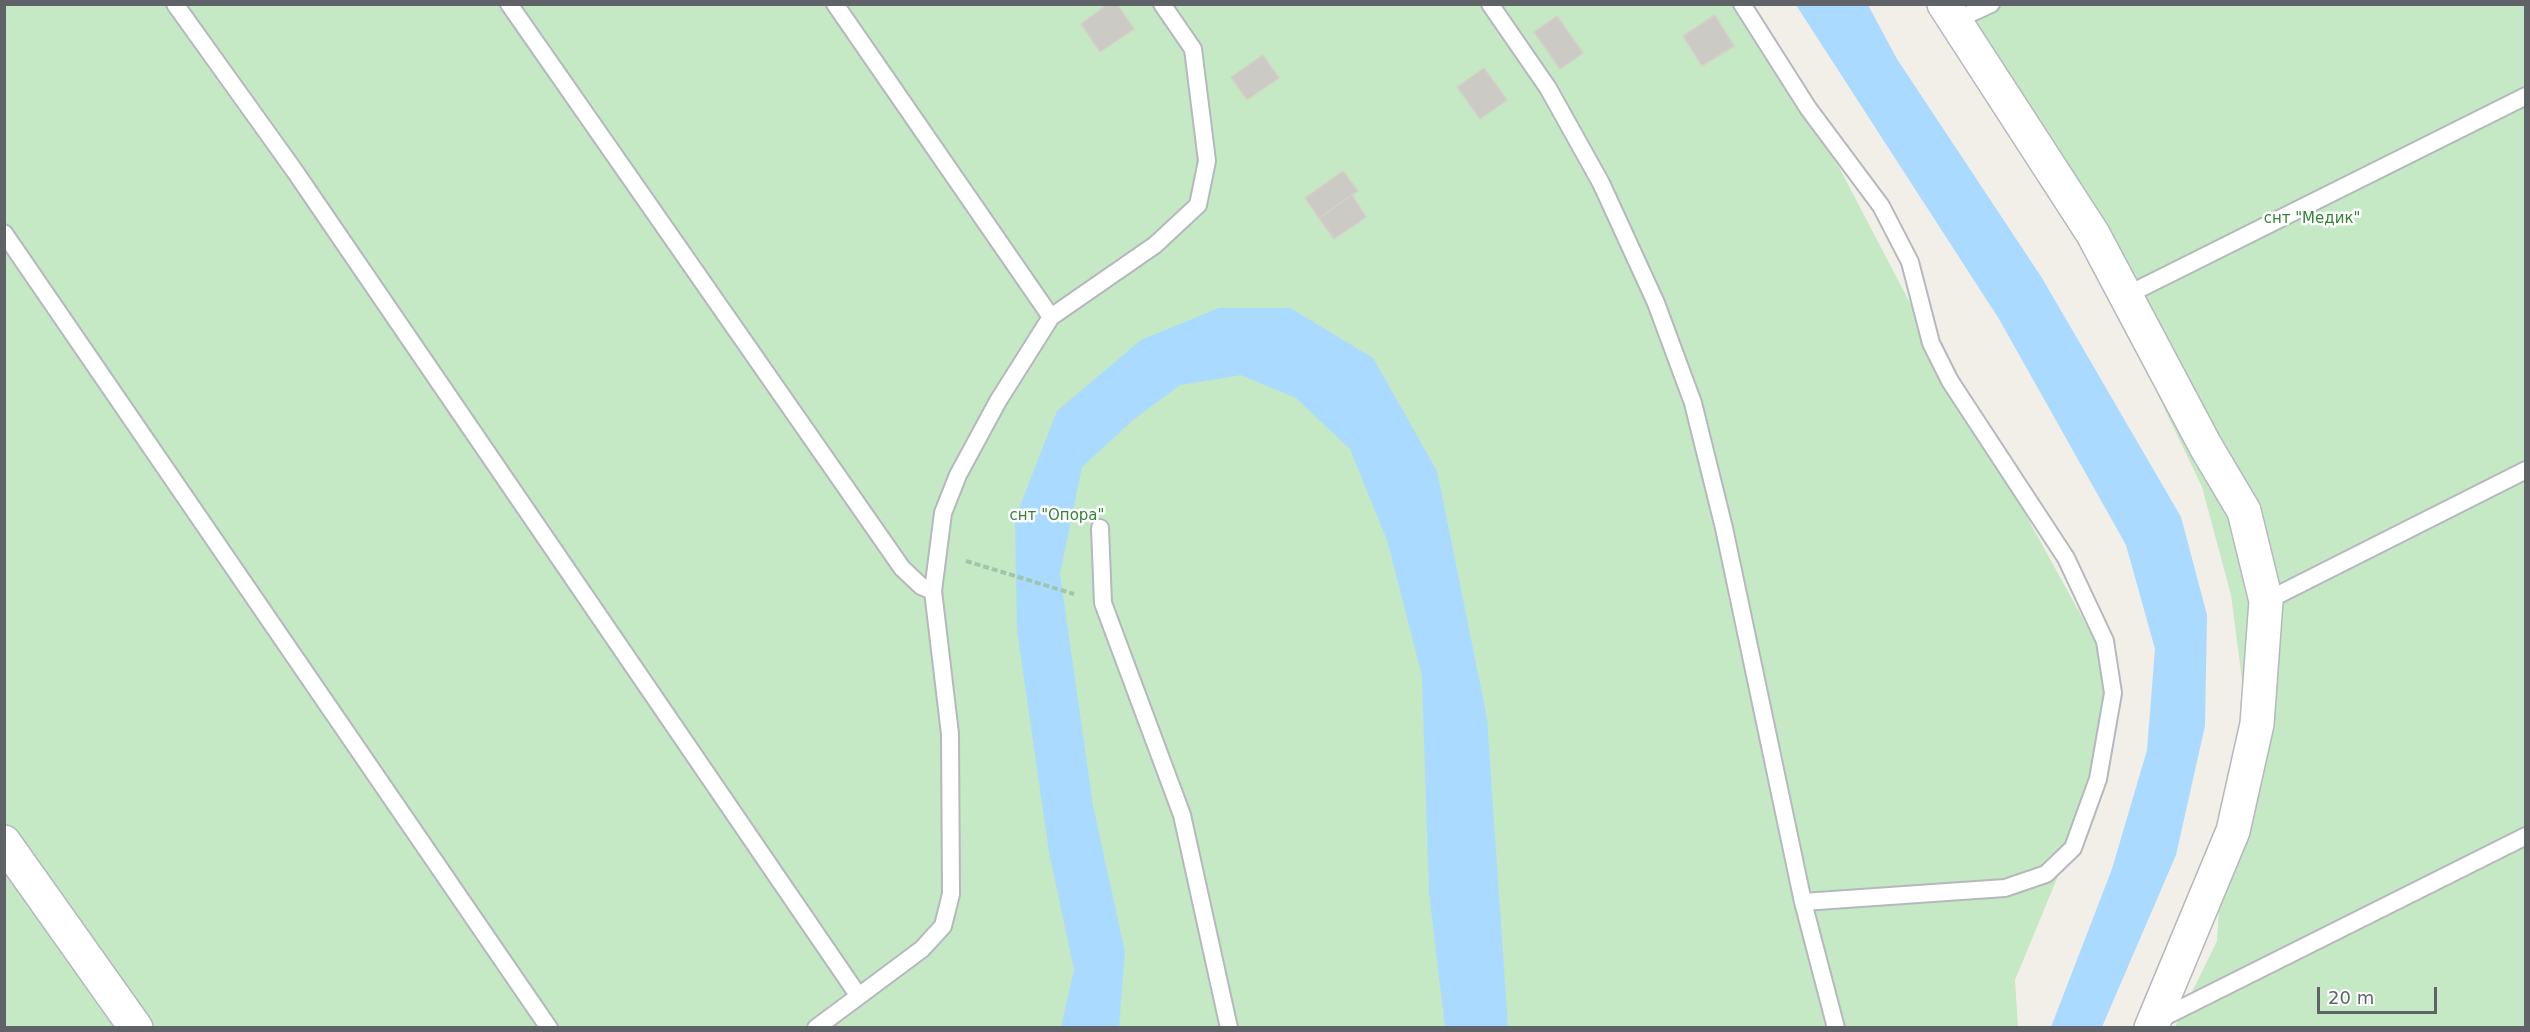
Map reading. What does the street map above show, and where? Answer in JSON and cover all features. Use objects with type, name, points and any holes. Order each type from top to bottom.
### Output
[{"type":"street","points":[[1949,13],[2092,234],[2206,447],[2244,511],[2266,601],[2257,724],[2233,831],[2152,1025]]},
{"type":"street","points":[[4,842],[136,1028]]},
{"type":"lane","points":[[175,4],[301,180],[858,995]]},
{"type":"lane","points":[[509,4],[902,568],[921,586],[933,591]]},
{"type":"lane","points":[[835,4],[1051,317]]},
{"type":"lane","points":[[816,1028],[922,949],[943,927],[951,894],[950,734],[933,591],[943,513],[958,475],[998,401],[1051,317],[1155,245],[1198,205],[1207,161],[1192,49],[1162,4]]},
{"type":"lane","points":[[1490,4],[1548,88],[1601,183],[1656,303],[1693,403],[1724,528],[1803,903],[1836,1028]]},
{"type":"lane","points":[[1742,4],[1808,108],[1881,206],[1910,262],[1931,343],[1950,381],[2066,558],[2105,641],[2113,693],[2098,779],[2073,848],[2046,874],[2005,888],[1803,903]]},
{"type":"lane","points":[[1949,13],[1991,4]]},
{"type":"lane","points":[[2125,296],[2526,96]]},
{"type":"lane","points":[[4,233],[549,1028]]},
{"type":"lane","points":[[2266,601],[2526,470]]},
{"type":"lane","points":[[1100,528],[1103,603],[1182,814],[1229,1028]]},
{"type":"lane","points":[[2152,1025],[2526,836]]},
{"type":"path","points":[[966,561],[1071,594]]},
{"type":"green space","name":"снт \"Опора\"","points":[[5,5],[1754,5],[1931,343],[2109,666],[2098,779],[2015,980],[2018,1027],[5,1028]]},
{"type":"green space","name":"снт \"Медик\"","points":[[1928,5],[2525,5],[2525,1027],[2175,1027],[2217,941],[2225,809],[2244,695],[2231,595],[2202,487],[2110,295]]},
{"type":"water","points":[[1796,5],[1868,5],[1897,59],[2042,278],[2181,517],[2207,615],[2205,726],[2176,855],[2102,1027],[2051,1027],[2112,869],[2147,750],[2155,649],[2126,545],[1999,319]]},
{"type":"water","points":[[1219,308],[1290,308],[1373,358],[1437,471],[1487,718],[1508,1027],[1445,1027],[1429,893],[1422,676],[1387,540],[1350,449],[1296,398],[1241,375],[1180,385],[1133,420],[1082,467],[1060,574],[1093,806],[1125,952],[1119,1027],[1061,1027],[1074,970],[1049,852],[1017,630],[1015,519],[1057,411],[1141,340]]},
{"type":"building","points":[[1108,4],[1117,4],[1134,29],[1100,52],[1081,24]]},
{"type":"building","points":[[1715,15],[1734,46],[1702,66],[1683,36]]},
{"type":"building","points":[[1557,16],[1583,53],[1560,69],[1534,32]]},
{"type":"building","points":[[1263,55],[1279,78],[1247,100],[1231,77]]},
{"type":"building","points":[[1484,68],[1507,100],[1480,119],[1457,87]]},
{"type":"building","points":[[1343,171],[1358,191],[1319,218],[1305,198]]},
{"type":"building","points":[[1352,195],[1366,217],[1334,239],[1319,218]]}]
